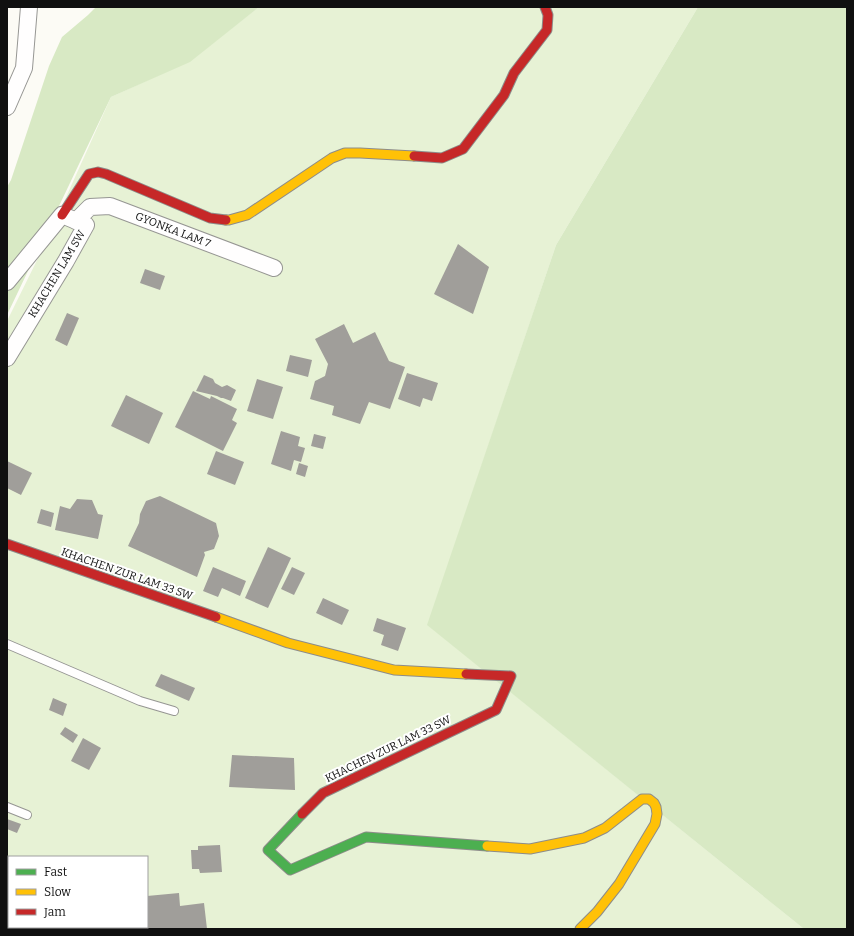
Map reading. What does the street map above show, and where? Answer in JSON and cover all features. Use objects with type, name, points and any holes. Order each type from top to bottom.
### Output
[{"type":"street","points":[[7,107],[24,68],[29,7]]},
{"type":"street","points":[[7,282],[69,218],[89,174],[98,172],[106,174],[210,218],[229,220],[247,215],[332,158],[345,153],[360,152],[442,158],[463,150],[504,95],[514,72],[547,30],[548,15],[545,7]]},
{"type":"street","name":"GYONKA LAM 7","points":[[69,218],[90,207],[110,206],[274,268]]},
{"type":"street","name":"KHACHEN LAM SW","points":[[7,358],[86,225],[69,218]]},
{"type":"street","name":"KHACHEN ZUR LAM 33 SW","points":[[7,544],[288,643],[394,670],[511,676],[496,710],[323,793],[268,850],[290,870],[366,837],[530,848],[584,838],[605,828],[642,800],[648,799],[654,803],[657,813],[655,824],[619,884],[597,912],[580,929]]},
{"type":"lane","points":[[7,644],[140,701],[174,711]]},
{"type":"lane","points":[[7,807],[27,816]]},
{"type":"green space","points":[[96,7],[259,7],[190,62],[111,97],[7,315],[7,187],[11,180],[49,66],[62,37]]},
{"type":"green space","points":[[259,7],[698,7],[556,245],[428,625],[804,929],[46,929],[42,928],[148,928],[148,856],[8,856],[8,928],[10,928],[7,929],[7,321],[45,244],[111,97],[190,61]]},
{"type":"green space","points":[[698,7],[847,7],[847,929],[804,929],[427,625],[556,245]]},
{"type":"building","points":[[458,244],[489,267],[473,314],[434,294]]},
{"type":"building","points":[[145,269],[165,276],[160,290],[140,283]]},
{"type":"building","points":[[67,313],[79,318],[67,346],[55,340]]},
{"type":"building","points":[[344,324],[353,343],[375,332],[389,361],[405,367],[390,409],[369,402],[360,424],[332,415],[334,406],[310,399],[315,381],[325,376],[328,364],[315,339]]},
{"type":"building","points":[[290,355],[312,360],[308,377],[286,371]]},
{"type":"building","points":[[407,373],[438,383],[432,401],[423,398],[420,407],[398,399]]},
{"type":"building","points":[[204,375],[213,379],[215,383],[222,387],[227,385],[236,390],[231,401],[196,391]]},
{"type":"building","points":[[257,379],[283,387],[273,419],[247,411]]},
{"type":"building","points":[[193,391],[210,399],[211,396],[237,409],[232,420],[237,423],[223,451],[175,427]]},
{"type":"building","points":[[126,395],[163,413],[149,444],[111,426]]},
{"type":"building","points":[[281,431],[300,437],[298,446],[305,448],[301,462],[294,460],[291,471],[271,464]]},
{"type":"building","points":[[314,434],[326,437],[323,449],[311,446]]},
{"type":"building","points":[[216,451],[244,462],[235,485],[207,474]]},
{"type":"building","points":[[7,461],[32,473],[21,495],[7,488]]},
{"type":"building","points":[[299,463],[308,466],[305,477],[296,474]]},
{"type":"building","points":[[160,496],[216,523],[219,536],[214,549],[204,552],[205,555],[197,577],[128,546],[139,523],[140,514],[146,501]]},
{"type":"building","points":[[77,499],[92,500],[98,514],[103,515],[98,539],[55,530],[60,506],[70,509]]},
{"type":"building","points":[[41,509],[54,513],[51,527],[37,523]]},
{"type":"building","points":[[268,547],[291,558],[268,608],[245,598]]},
{"type":"building","points":[[213,567],[246,581],[240,596],[222,588],[218,597],[203,591]]},
{"type":"building","points":[[292,567],[305,573],[294,595],[281,589]]},
{"type":"building","points":[[323,598],[349,610],[342,625],[316,613]]},
{"type":"building","points":[[377,618],[406,628],[398,651],[381,645],[384,635],[373,631]]},
{"type":"building","points":[[161,674],[195,688],[189,701],[155,686]]},
{"type":"building","points":[[53,698],[67,704],[63,716],[49,710]]},
{"type":"building","points":[[65,727],[78,735],[73,743],[60,734]]},
{"type":"building","points":[[83,738],[101,748],[89,770],[71,761]]},
{"type":"building","points":[[232,755],[294,758],[295,790],[229,787]]},
{"type":"building","points":[[7,819],[21,824],[17,833],[7,829]]},
{"type":"building","points":[[220,845],[222,872],[200,873],[199,869],[192,869],[191,850],[198,850],[198,846]]},
{"type":"building","points":[[7,858],[8,880],[7,880]]},
{"type":"building","points":[[179,893],[180,906],[204,903],[207,929],[120,929],[148,928],[148,896]]},
{"type":"traffic: fast","points":[[302,814],[268,850],[290,870],[366,837],[487,846]]},
{"type":"traffic: slow","points":[[226,220],[247,215],[332,158],[345,153],[414,156]]},
{"type":"traffic: slow","points":[[216,617],[288,643],[394,670],[466,674]]},
{"type":"traffic: slow","points":[[487,846],[530,849],[584,838],[605,828],[642,799],[649,799],[654,803],[657,814],[655,824],[619,884],[597,912],[580,929]]},
{"type":"traffic: jam","points":[[414,156],[442,158],[463,149],[504,95],[514,73],[547,30],[548,15],[545,7]]},
{"type":"traffic: jam","points":[[62,215],[89,174],[98,172],[210,218],[226,220]]},
{"type":"traffic: jam","points":[[7,544],[216,617]]},
{"type":"traffic: jam","points":[[302,814],[323,793],[496,710],[511,676],[466,674]]}]
